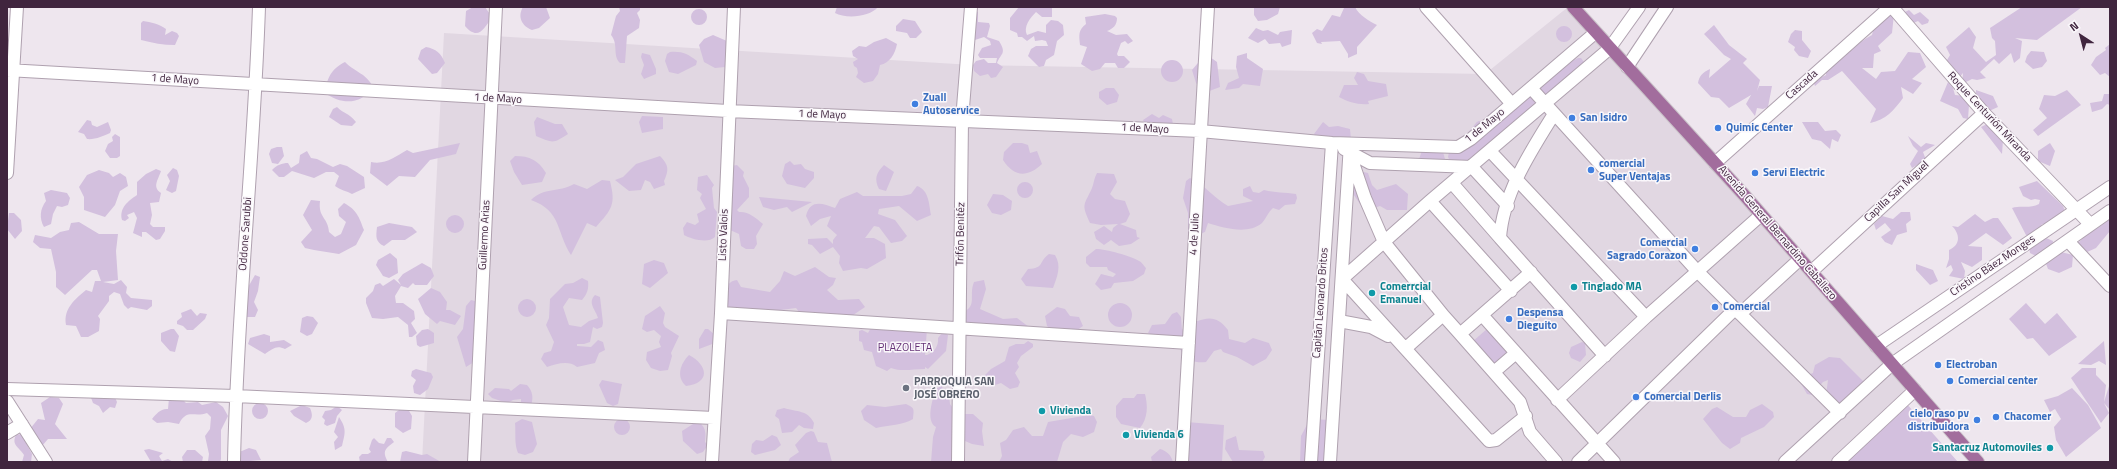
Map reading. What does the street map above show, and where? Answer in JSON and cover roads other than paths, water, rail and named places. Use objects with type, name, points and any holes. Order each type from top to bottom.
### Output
[{"type":"main road","name":"Avenida General Bernardino Caballero","points":[[1573,7],[1812,271],[1978,462]]},
{"type":"street","points":[[7,173],[10,70],[17,7]]},
{"type":"street","name":"Oddone Sarubbi","points":[[234,462],[235,396],[257,85],[259,7]]},
{"type":"street","name":"Guillermo Arias","points":[[474,462],[478,407],[496,7]]},
{"type":"street","name":"Listo Valois","points":[[712,462],[721,313],[728,112],[734,7]]},
{"type":"street","name":"Trifón Benitéz","points":[[958,462],[962,120],[971,7]]},
{"type":"street","name":"4 de Julio","points":[[1182,462],[1208,7]]},
{"type":"street","points":[[1426,7],[1512,104]]},
{"type":"street","points":[[1526,416],[1496,440],[1489,441],[1342,279],[1430,201],[1610,49],[1640,7]]},
{"type":"street","points":[[1627,67],[1667,7]]},
{"type":"street","name":"Roque Centurión Miranda","points":[[1891,7],[1984,113],[2090,224]]},
{"type":"street","name":"Cascada","points":[[1715,163],[1891,7]]},
{"type":"street","name":"1 de Mayo","points":[[1349,148],[1388,146],[1458,147],[1466,143],[1595,33]]},
{"type":"street","name":"1 de Mayo","points":[[10,70],[728,112],[962,120],[1200,131],[1332,143]]},
{"type":"street","points":[[1531,88],[1698,272],[1840,414]]},
{"type":"street","name":"Capilla San Miguel","points":[[1812,271],[1984,113]]},
{"type":"street","points":[[1502,240],[1501,226],[1517,180],[1554,114]]},
{"type":"street","points":[[1332,143],[1349,148],[1370,163],[1472,167],[1508,206]]},
{"type":"street","name":"Capitán Leonardo Britos","points":[[1311,462],[1332,143]]},
{"type":"street","points":[[1365,198],[1362,178],[1363,167],[1376,150],[1388,146]]},
{"type":"street","points":[[1349,148],[1365,198],[1384,242],[1443,315],[1520,402],[1526,416],[1530,432],[1556,462]]},
{"type":"street","name":"Capitán Leonardo Britos","points":[[1330,462],[1340,320],[1349,148]]},
{"type":"street","points":[[1490,151],[1646,317]]},
{"type":"street","points":[[1452,183],[1605,356]]},
{"type":"street","name":"Cristino Báez Monges","points":[[1876,346],[2110,187]]},
{"type":"street","points":[[1430,201],[1511,291]]},
{"type":"street","name":"Cristino Báez Monges","points":[[1785,462],[1840,414],[1892,364],[2110,211]]},
{"type":"street","points":[[1558,400],[1646,317],[1761,215]]},
{"type":"street","points":[[2068,241],[2110,286]]},
{"type":"street","points":[[1578,462],[1737,312],[1800,259]]},
{"type":"street","points":[[1460,334],[1531,272]]},
{"type":"street","points":[[721,313],[1188,343]]},
{"type":"street","points":[[1406,348],[1443,315]]},
{"type":"street","points":[[1482,315],[1614,462]]},
{"type":"street","points":[[1340,320],[1372,327],[1406,348]]},
{"type":"street","points":[[1494,372],[1516,353]]},
{"type":"street","points":[[1316,385],[1335,386]]},
{"type":"street","points":[[7,389],[235,396],[714,418]]},
{"type":"street","points":[[1838,462],[1915,390]]},
{"type":"street","points":[[7,401],[46,462]]},
{"type":"street","points":[[7,433],[22,424]]},
{"type":"place","name":"Zuall Autoservice","points":[[915,104]]},
{"type":"place","name":"San Isidro","points":[[1572,118]]},
{"type":"place","name":"Quimic Center","points":[[1718,128]]},
{"type":"place","name":"comercial Super Ventajas","points":[[1591,170]]},
{"type":"place","name":"Servi Electric","points":[[1755,173]]},
{"type":"place","name":"Comercial Sagrado Corazon","points":[[1695,249]]},
{"type":"place","name":"Tinglado MA","points":[[1574,287]]},
{"type":"place","name":"Comerrcial Emanuel","points":[[1372,293]]},
{"type":"place","name":"Comercial","points":[[1715,307]]},
{"type":"place","name":"Despensa Dieguito","points":[[1509,319]]},
{"type":"place","name":"Electroban","points":[[1938,365]]},
{"type":"place","name":"Comercial center","points":[[1950,381]]},
{"type":"place","name":"PARROQUIA SAN JOSÉ OBRERO","points":[[906,388]]},
{"type":"place","name":"Comercial Derlis","points":[[1636,397]]},
{"type":"place","name":"Vivienda","points":[[1042,411]]},
{"type":"place","name":"Chacomer","points":[[1996,417]]},
{"type":"place","name":"cielo raso pv distribuidora","points":[[1977,420]]},
{"type":"place","name":"Vivienda 6","points":[[1126,435]]},
{"type":"place","name":"Santacruz Automoviles","points":[[2050,448]]},
{"type":"park label","name":"PLAZOLETA","points":[[905,348]]}]
